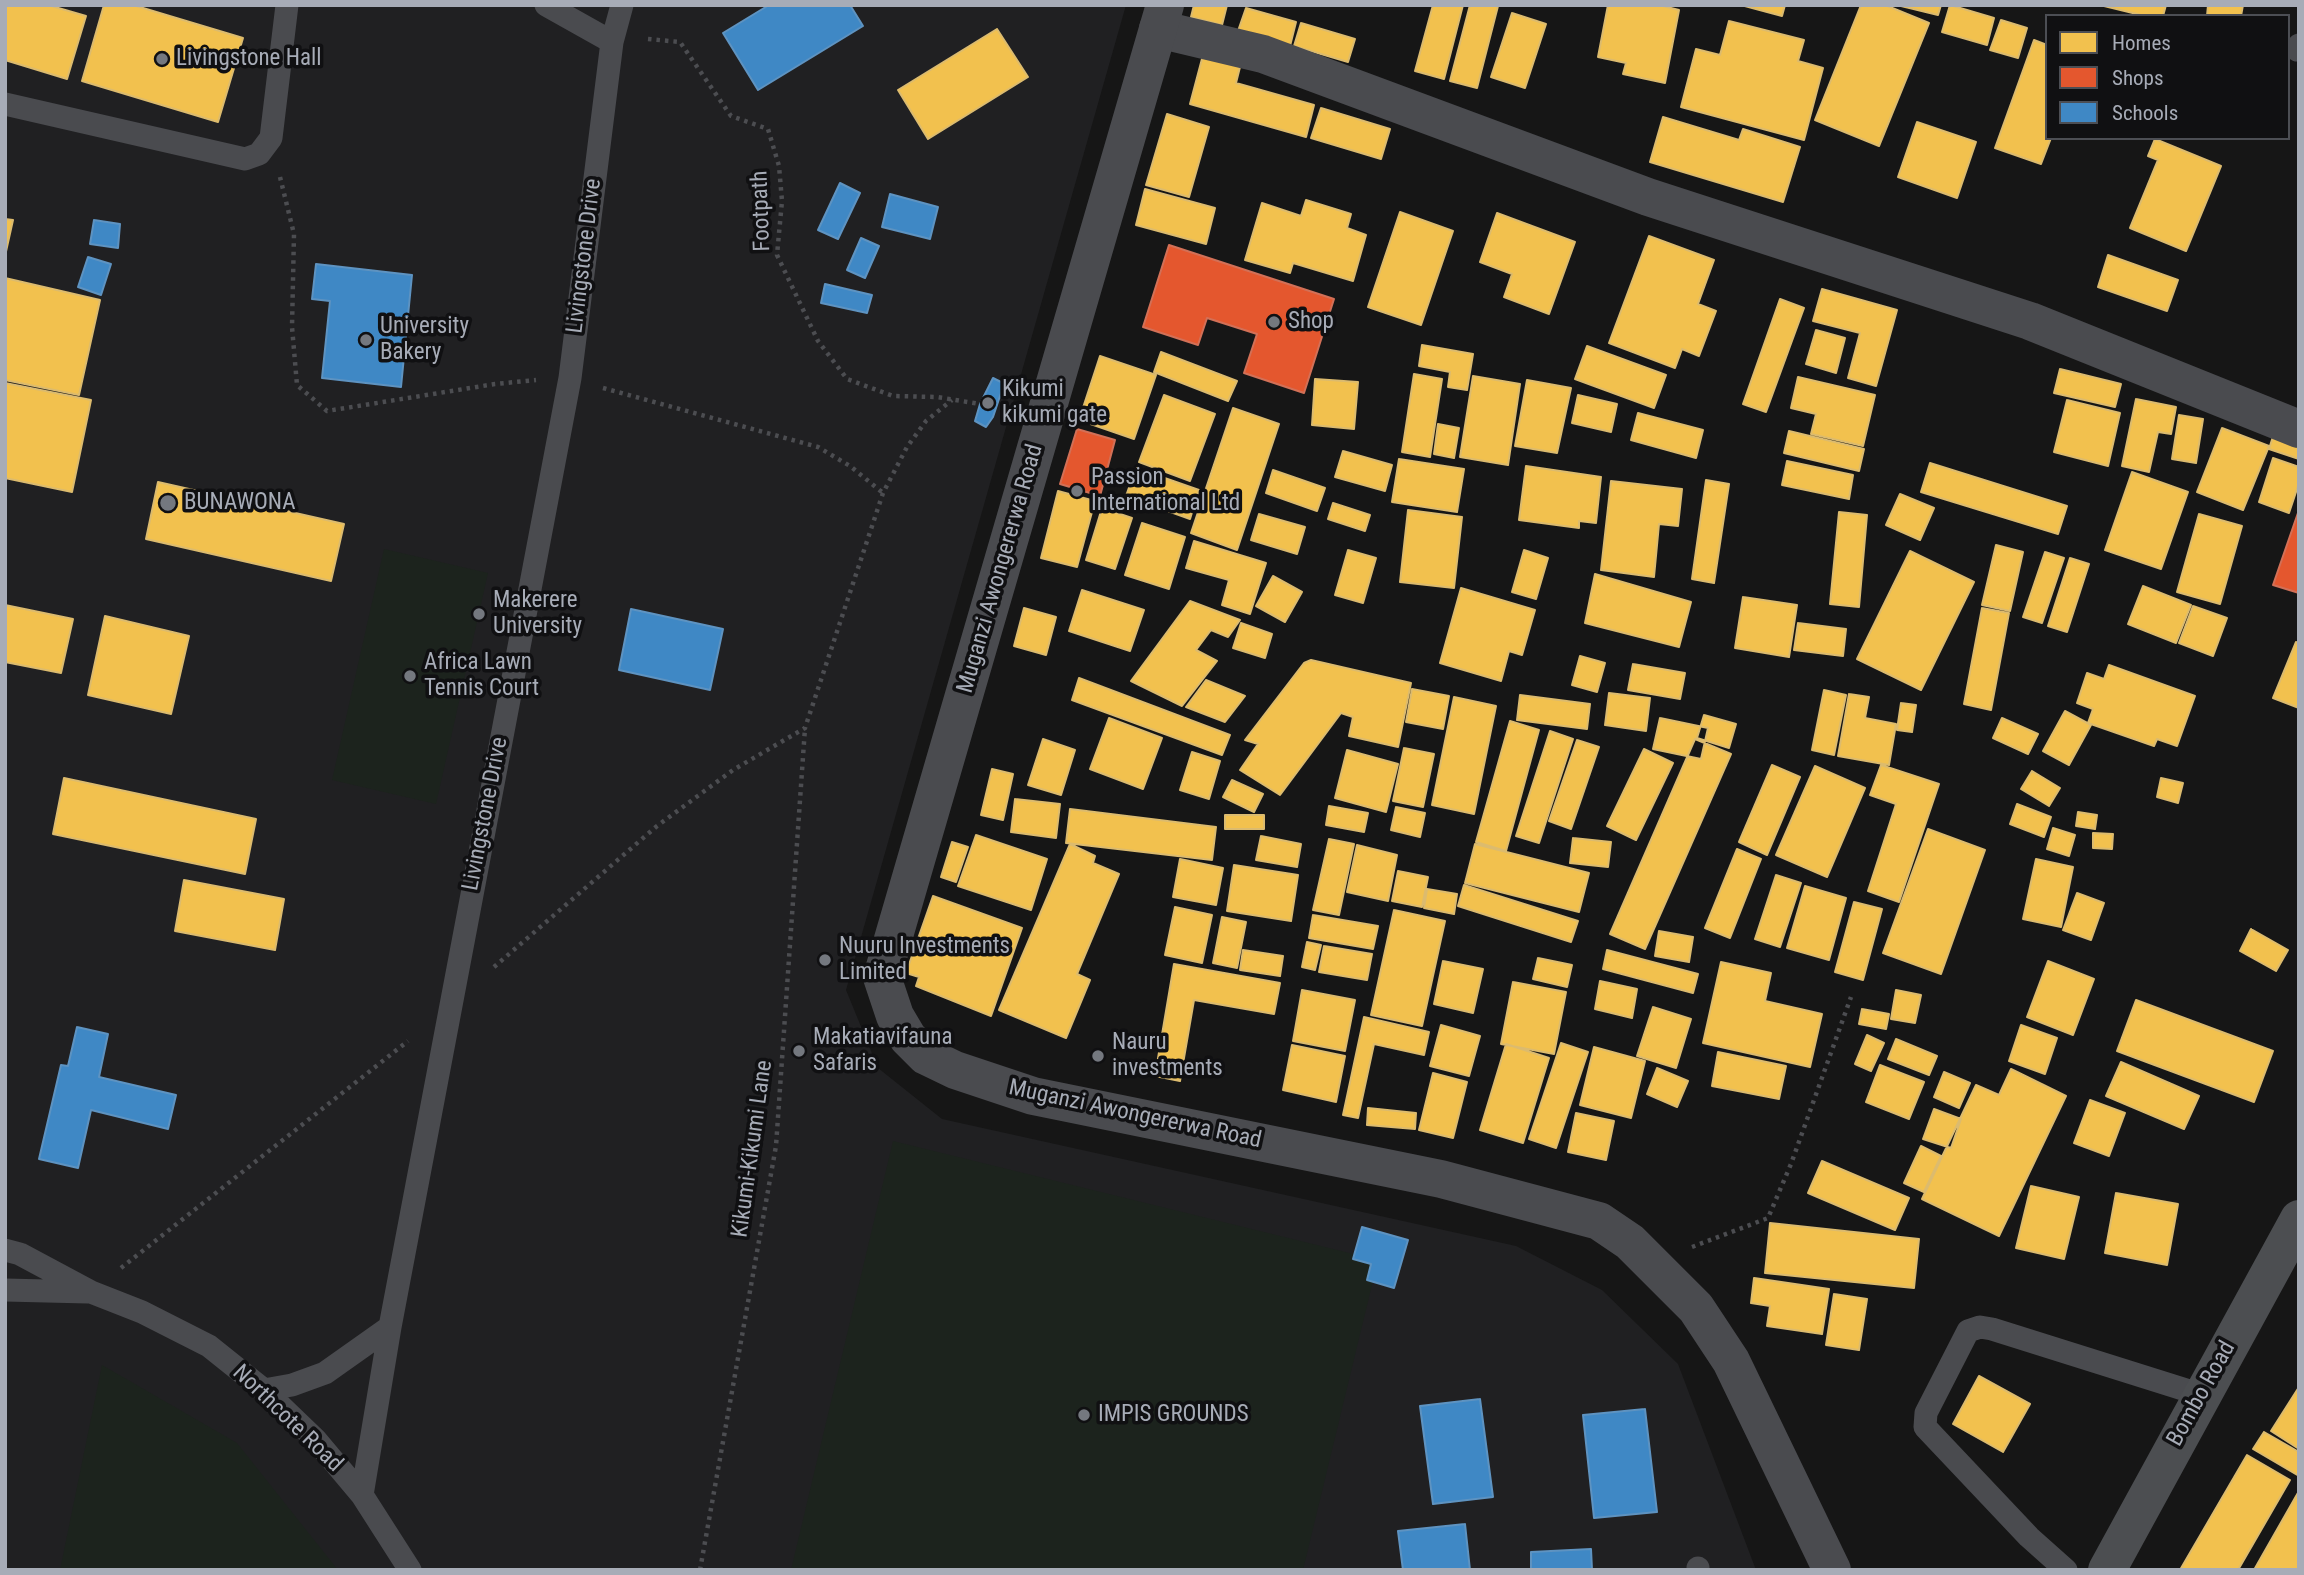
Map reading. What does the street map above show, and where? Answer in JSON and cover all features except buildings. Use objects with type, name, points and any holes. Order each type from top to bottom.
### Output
[{"type":"main road","name":"Bombo Road","points":[[2107,1570],[2299,1219]]},
{"type":"street","points":[[1161,17],[1648,197],[2030,321],[2299,429]]},
{"type":"street","name":"Muganzi Awongererwa Road","points":[[1161,17],[882,977],[895,1016],[908,1038],[926,1056],[955,1070],[1033,1096],[1441,1180],[1600,1221],[1630,1242],[1696,1308],[1731,1361],[1832,1570]]},
{"type":"lane","points":[[5,104],[245,159],[258,154],[271,138],[287,5]]},
{"type":"lane","points":[[546,5],[612,42]]},
{"type":"lane","name":"Livingstone Drive","points":[[362,1495],[390,1327],[570,378],[612,42],[622,5]]},
{"type":"lane","name":"Northcote Road","points":[[5,1250],[91,1292],[142,1312],[209,1346],[264,1390],[315,1439],[362,1495],[410,1570]]},
{"type":"lane","name":"Northcote Road","points":[[5,1290],[91,1292]]},
{"type":"lane","points":[[264,1390],[292,1385],[325,1373],[390,1327]]},
{"type":"lane","points":[[2066,1570],[2029,1537],[1925,1427],[1926,1413],[1968,1331],[1980,1327],[1992,1329],[2202,1395]]},
{"type":"path","name":"Footpath","points":[[612,42],[653,38],[680,42],[731,116],[768,129],[779,166],[782,201],[777,255],[818,341],[847,379],[893,396],[980,404]]},
{"type":"path","points":[[271,138],[294,234],[292,327],[297,385],[327,411],[495,384],[570,378],[677,410],[818,447],[850,466],[883,493]]},
{"type":"path","name":"Kikumi-Kikumi Lane","points":[[700,1570],[776,1146],[805,728],[883,493],[907,447],[926,421],[952,400]]},
{"type":"path","points":[[91,1292],[450,1008],[546,919],[657,826],[733,770],[805,728]]},
{"type":"path","points":[[1663,1274],[1694,1245],[1768,1218],[1791,1164],[1851,997]]},
{"type":"shaded area","name":"Makerere University","points":[[5,5],[1126,5],[846,990],[878,1068],[942,1119],[1516,1246],[1602,1290],[1678,1364],[1756,1570],[5,1570]]},
{"type":"shaded area","name":"Africa Lawn Tennis Court","points":[[384,549],[488,573],[436,804],[332,780]]},
{"type":"shaded area","name":"IMPIS GROUNDS","points":[[893,1141],[1378,1260],[1303,1570],[791,1570]]},
{"type":"shaded area","points":[[102,1365],[237,1443],[338,1570],[60,1570]]},
{"type":"place","name":"Livingstone Hall","points":[[162,59]]},
{"type":"place","name":"Shop","points":[[1274,322]]},
{"type":"place","name":"University Bakery","points":[[366,340]]},
{"type":"place","name":"Kikumi kikumi gate","points":[[988,403]]},
{"type":"place","name":"Passion International Ltd","points":[[1077,491]]},
{"type":"place","name":"BUNAWONA","points":[[168,503]]},
{"type":"place","name":"Makerere University","points":[[479,614]]},
{"type":"place","name":"Africa Lawn Tennis Court","points":[[410,676]]},
{"type":"place","name":"Nuuru Investments Limited","points":[[825,960]]},
{"type":"place","name":"Makatiavifauna Safaris","points":[[799,1051]]},
{"type":"place","name":"Nauru investments","points":[[1098,1056]]},
{"type":"place","name":"IMPIS GROUNDS","points":[[1084,1415]]}]
